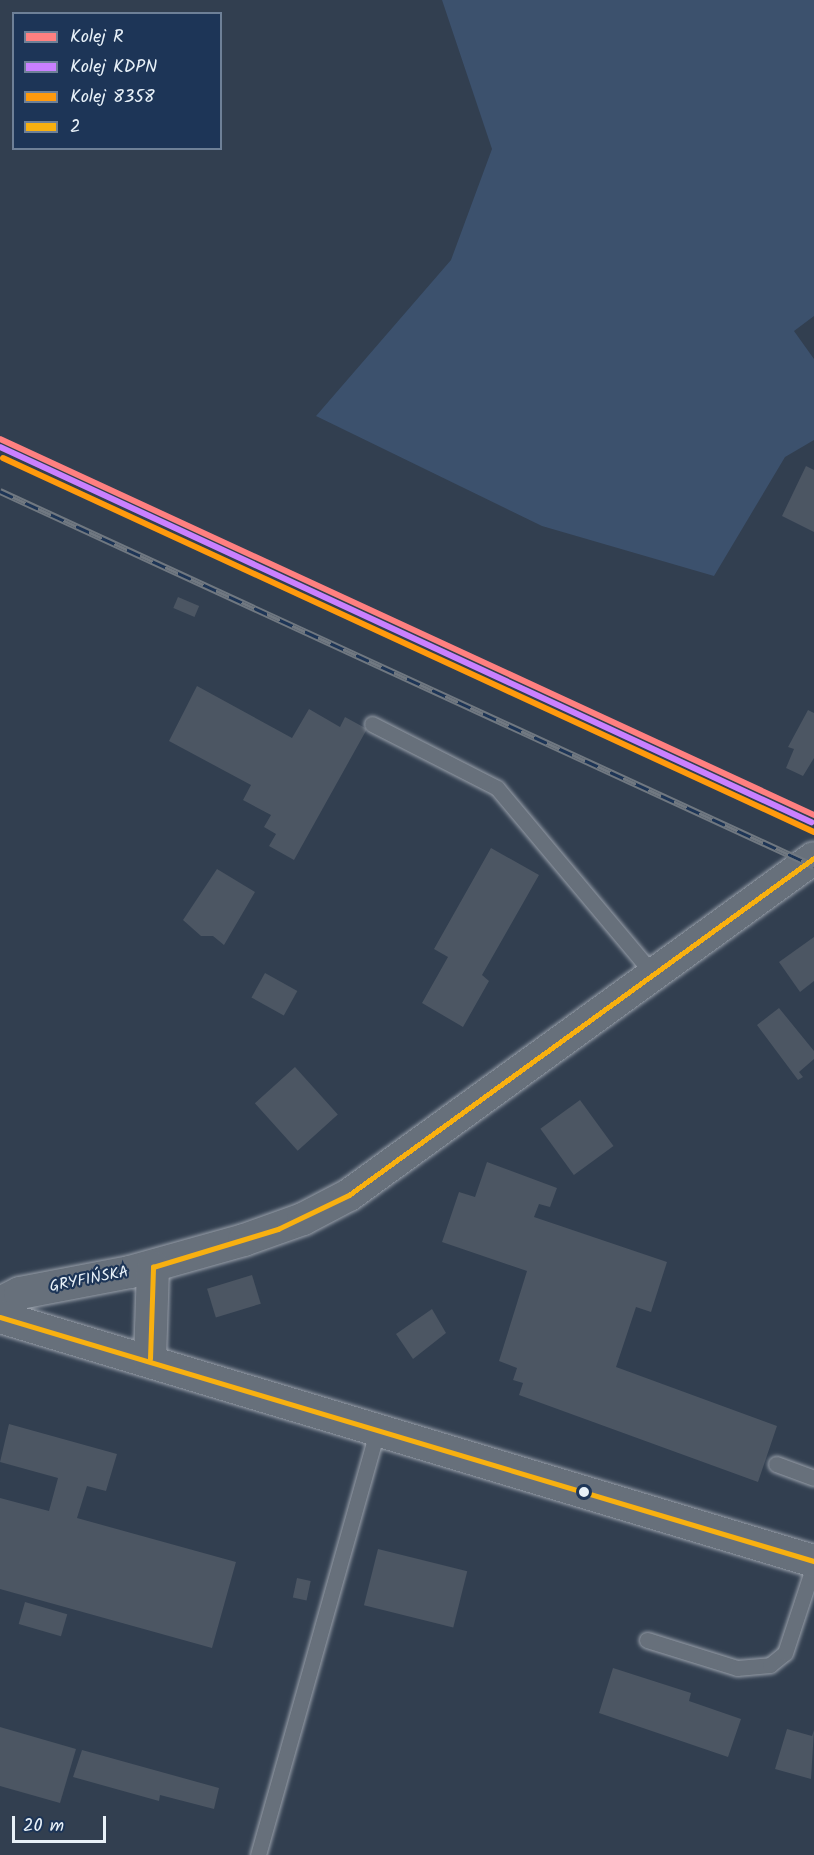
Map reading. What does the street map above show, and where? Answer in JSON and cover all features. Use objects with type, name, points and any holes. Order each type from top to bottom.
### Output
[{"type":"street","name":"GRYFIŃSKA","points":[[0,1303],[20,1293],[153,1267],[278,1229],[350,1195],[814,858]]},
{"type":"street","points":[[150,1359],[153,1267]]},
{"type":"street","points":[[0,1317],[150,1359],[814,1563]]},
{"type":"lane","points":[[372,724],[497,788],[653,974]]},
{"type":"lane","points":[[258,1855],[378,1428]]},
{"type":"lane","points":[[776,1464],[814,1478]]},
{"type":"lane","points":[[647,1640],[737,1668],[770,1665],[785,1653],[814,1563]]},
{"type":"shaded area","points":[[442,0],[814,0],[814,316],[794,331],[814,359],[814,440],[785,457],[714,576],[542,526],[316,416],[451,260],[492,149]]},
{"type":"building","points":[[806,466],[814,470],[814,532],[782,516]]},
{"type":"building","points":[[178,597],[199,606],[194,617],[173,608]]},
{"type":"building","points":[[197,686],[292,738],[309,709],[340,727],[345,717],[367,729],[294,860],[269,846],[276,834],[264,827],[271,815],[243,800],[251,785],[169,741]]},
{"type":"building","points":[[808,710],[814,713],[814,758],[803,776],[786,768],[794,749],[788,747]]},
{"type":"building","points":[[491,848],[539,875],[482,975],[489,981],[463,1027],[422,1003],[448,957],[434,949]]},
{"type":"building","points":[[217,869],[255,892],[224,945],[213,936],[201,936],[183,920]]},
{"type":"building","points":[[814,937],[814,981],[800,992],[779,962]]},
{"type":"building","points":[[265,973],[297,991],[284,1015],[251,997]]},
{"type":"building","points":[[779,1008],[814,1051],[814,1059],[799,1072],[803,1077],[798,1080],[757,1025]]},
{"type":"building","points":[[295,1067],[338,1115],[298,1151],[255,1103]]},
{"type":"building","points":[[580,1100],[614,1146],[574,1175],[540,1129]]},
{"type":"building","points":[[487,1162],[557,1188],[550,1207],[539,1204],[534,1217],[667,1262],[651,1312],[636,1307],[616,1367],[777,1426],[758,1482],[519,1395],[523,1383],[513,1380],[517,1368],[499,1361],[527,1271],[442,1242],[459,1192],[475,1197]]},
{"type":"building","points":[[252,1275],[261,1304],[216,1317],[207,1289]]},
{"type":"building","points":[[432,1309],[446,1333],[413,1359],[396,1334]]},
{"type":"building","points":[[9,1424],[117,1454],[106,1491],[87,1486],[77,1518],[236,1562],[212,1648],[0,1589],[0,1498],[49,1511],[58,1478],[0,1462]]},
{"type":"building","points":[[378,1549],[467,1571],[453,1628],[364,1605]]},
{"type":"building","points":[[297,1578],[311,1581],[307,1600],[293,1598]]},
{"type":"building","points":[[25,1602],[67,1614],[61,1636],[19,1624]]},
{"type":"building","points":[[613,1668],[691,1693],[689,1701],[741,1719],[728,1757],[599,1713]]},
{"type":"building","points":[[0,1727],[76,1749],[60,1803],[0,1786]]},
{"type":"building","points":[[787,1729],[812,1736],[814,1730],[811,1779],[775,1769]]},
{"type":"building","points":[[82,1750],[219,1788],[214,1809],[160,1795],[159,1801],[73,1777]]},
{"type":"railway","points":[[0,491],[814,866]]},
{"type":"rail line","name":"R","points":[[0,439],[814,815]]},
{"type":"rail line","name":"KDPN","points":[[0,447],[811,822]]},
{"type":"rail line","name":"8358","points":[[3,458],[814,832]]},
{"type":"transit line","name":"2","points":[[150,1359],[153,1267],[278,1229],[349,1195],[814,858]]},
{"type":"transit line","name":"2","points":[[0,1317],[814,1561]]}]
